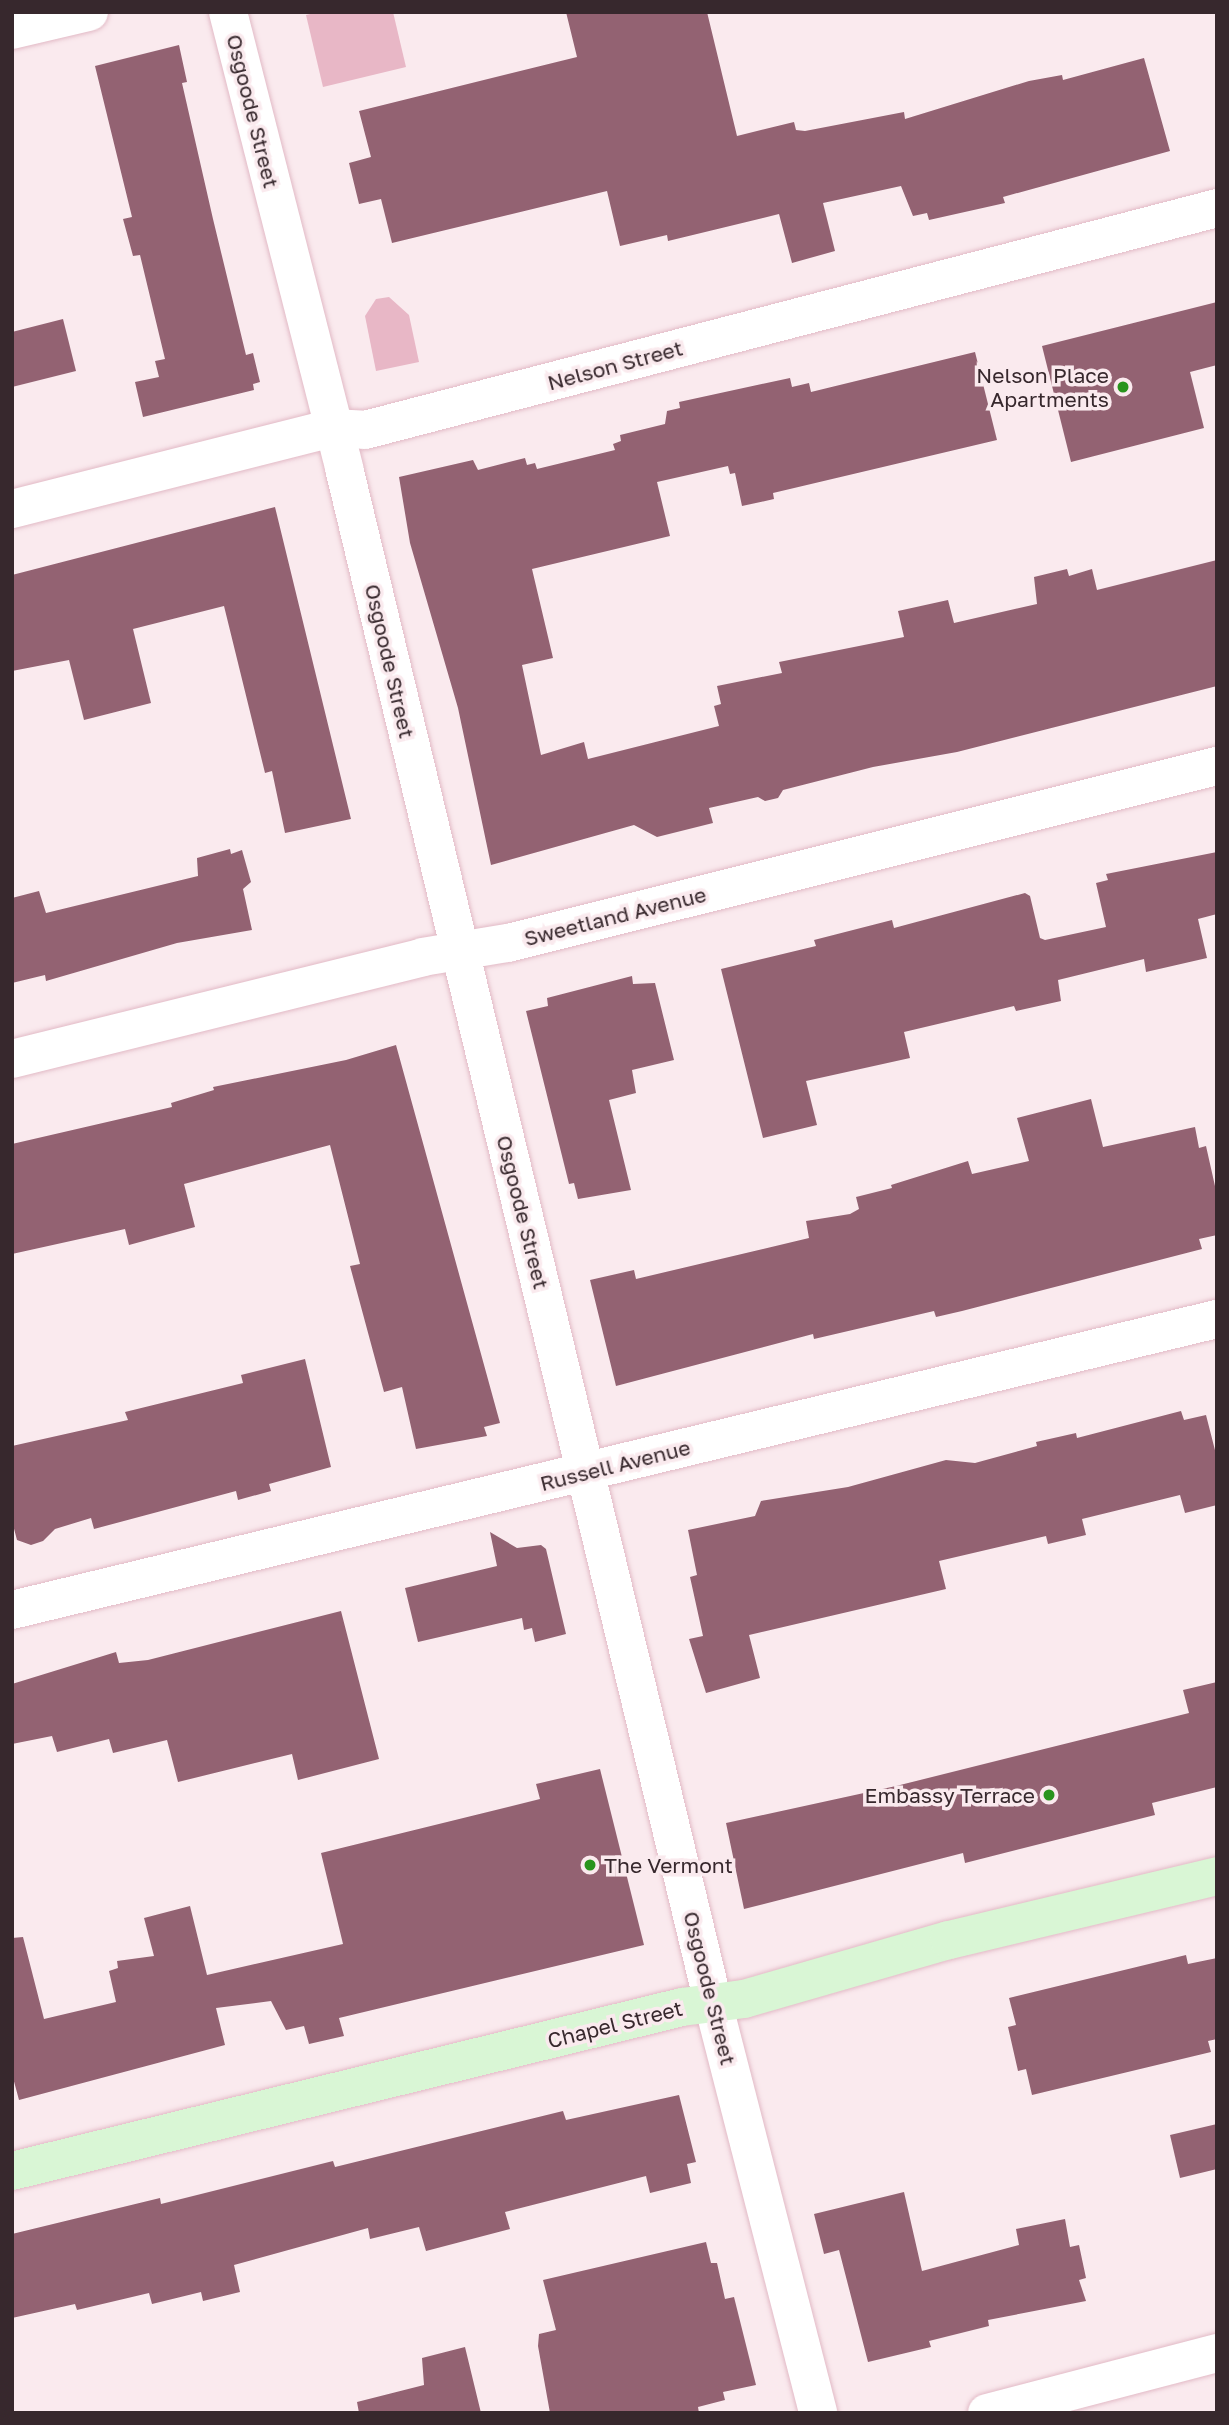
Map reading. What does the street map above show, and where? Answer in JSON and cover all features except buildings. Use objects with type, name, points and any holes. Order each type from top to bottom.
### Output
[{"type":"street","points":[[12,30],[89,12]]},
{"type":"street","name":"Osgoode Street","points":[[229,12],[587,1472],[713,2003],[818,2413]]},
{"type":"street","name":"Nelson Street","points":[[12,509],[332,428],[365,430],[1217,208]]},
{"type":"street","name":"Sweetland Avenue","points":[[12,1059],[417,959],[459,953],[1217,766]]},
{"type":"street","name":"Russell Avenue","points":[[12,1610],[1217,1320]]},
{"type":"street","name":"Chapel Street","points":[[12,2171],[713,2003],[744,1999],[949,1940],[1217,1876]]},
{"type":"street","points":[[986,2413],[1217,2353]]},
{"type":"shaded area","points":[[319,12],[393,12],[406,67],[323,87],[306,15]]},
{"type":"shaded area","points":[[389,297],[409,315],[419,362],[376,371],[365,316],[376,299]]},
{"type":"place","name":"Nelson Place Apartments","points":[[1123,387]]},
{"type":"place","name":"Embassy Terrace","points":[[1049,1795]]},
{"type":"place","name":"The Vermont","points":[[590,1865]]}]
